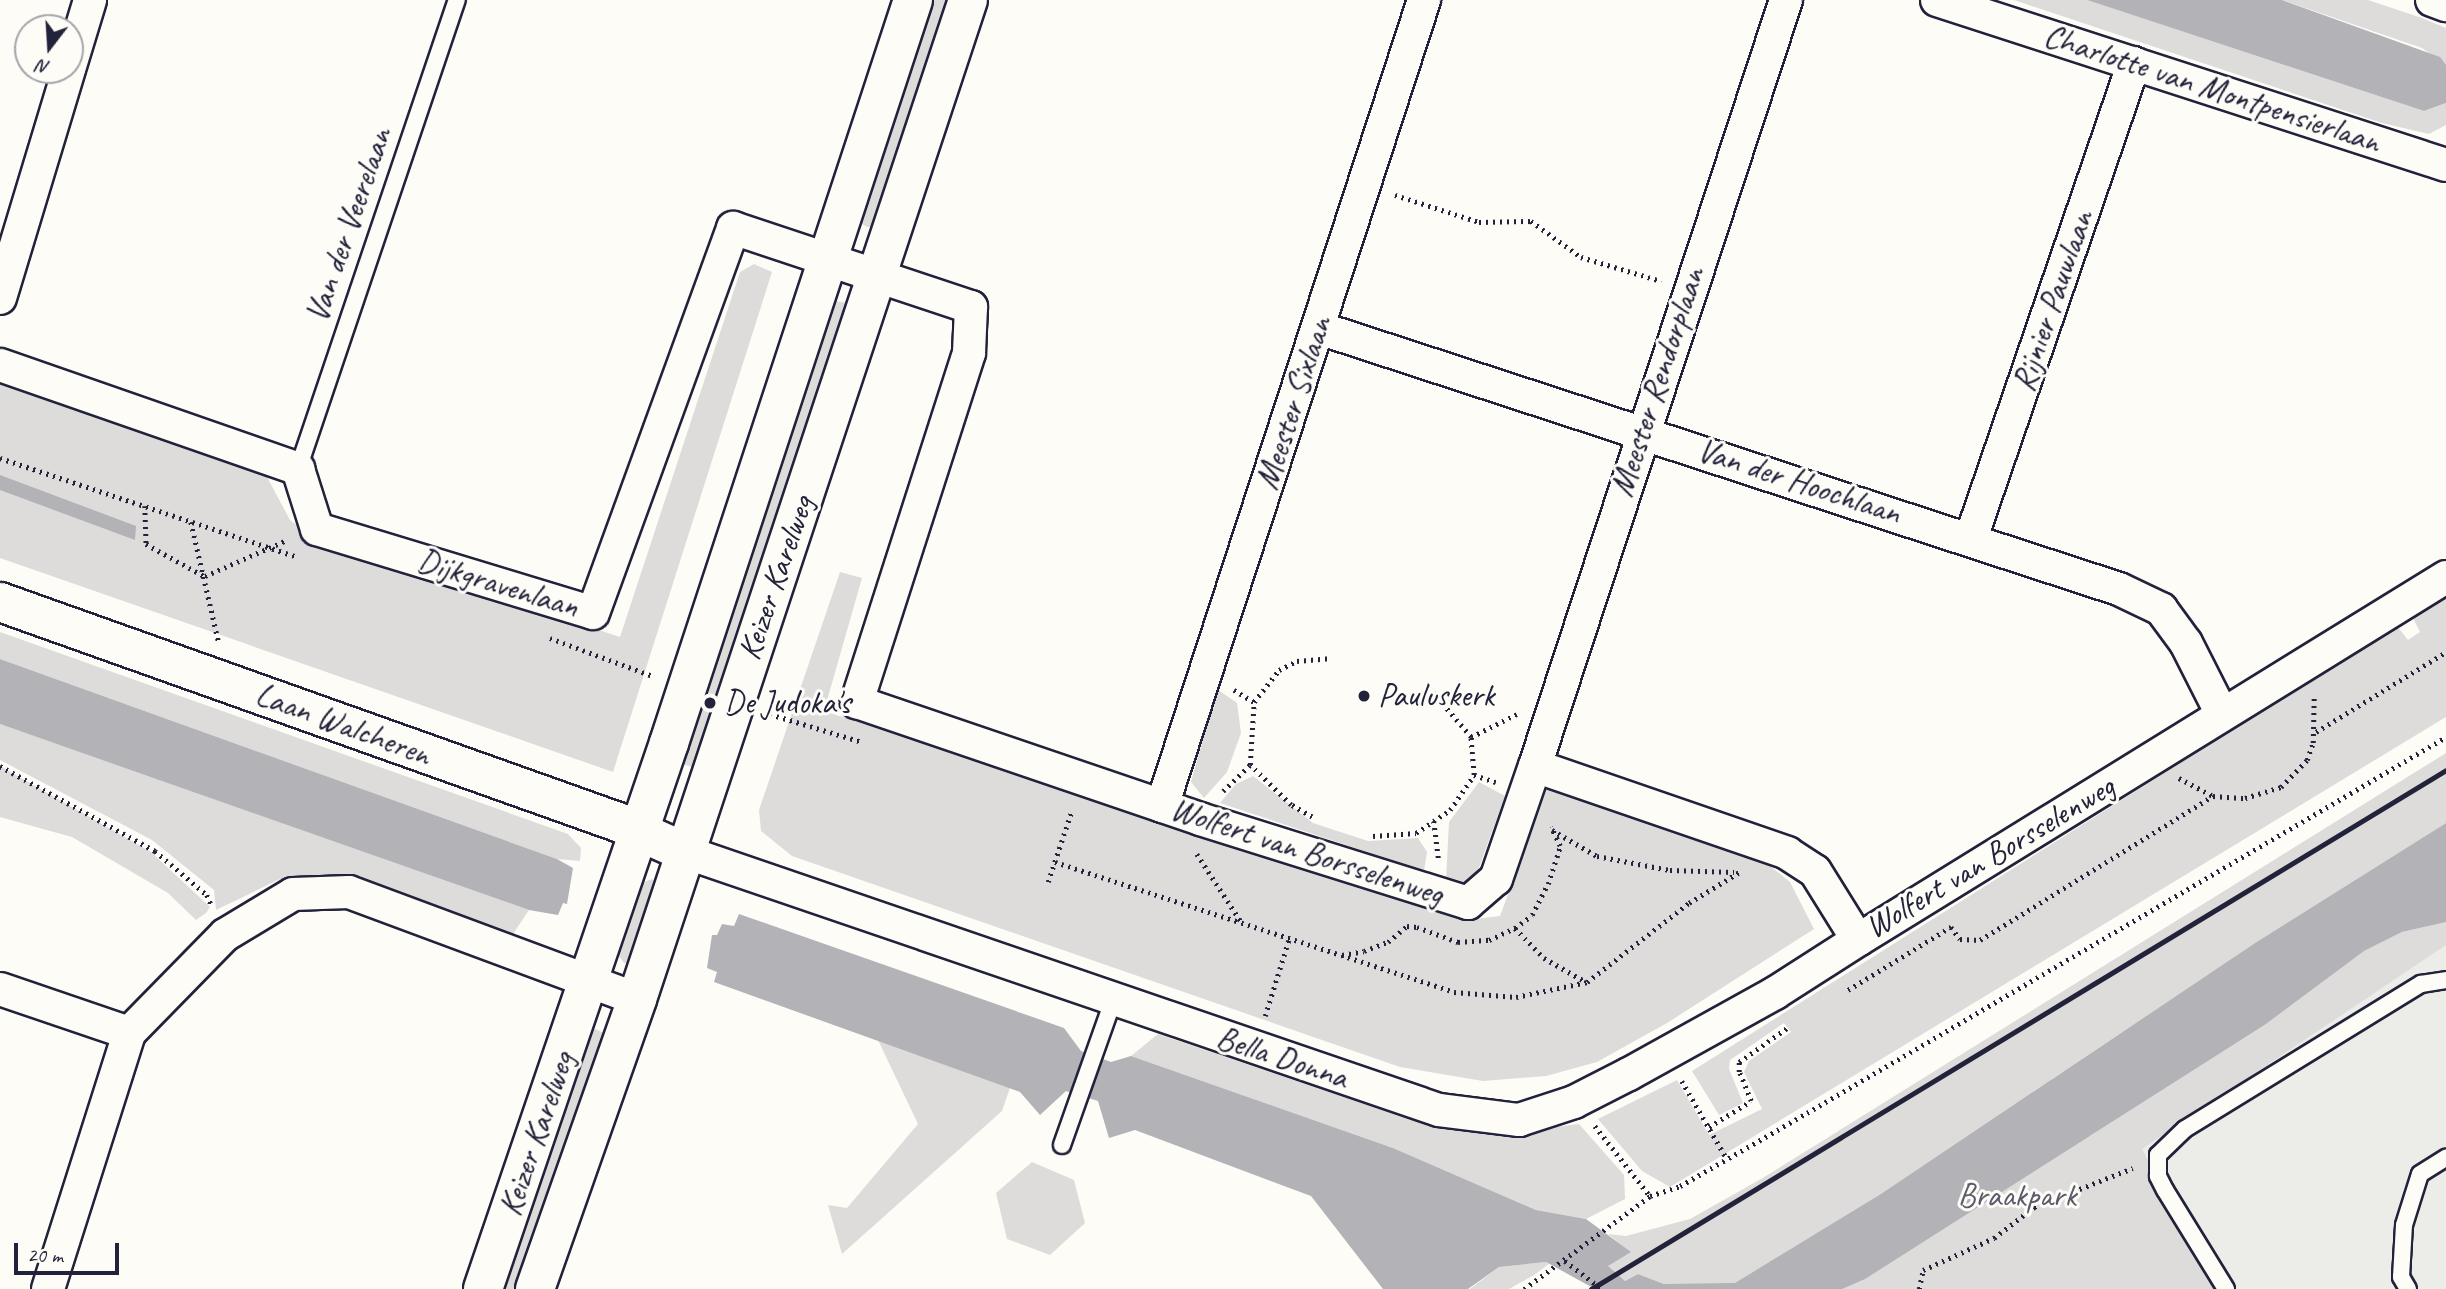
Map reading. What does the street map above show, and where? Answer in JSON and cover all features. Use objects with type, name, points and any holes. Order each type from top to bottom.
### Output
[{"type":"main road","name":"Keizer Karelweg","points":[[483,1289],[591,979],[913,0]]},
{"type":"main road","name":"Keizer Karelweg","points":[[535,1289],[637,999],[968,0]]},
{"type":"main road","name":"Laan Walcheren","points":[[0,602],[640,831],[685,852]]},
{"type":"street","points":[[84,19],[90,0]]},
{"type":"street","name":"Meester Sixlaan","points":[[1162,806],[1424,0]]},
{"type":"street","name":"Meester Rendorplaan","points":[[1535,766],[1642,430],[1786,0]]},
{"type":"street","name":"Charlotte van Montpensierlaan","points":[[1937,0],[2446,164]]},
{"type":"street","points":[[2432,0],[2446,5]]},
{"type":"street","name":"Rijnier Pauwlaan","points":[[1971,538],[2134,64]]},
{"type":"street","points":[[0,298],[64,84]]},
{"type":"street","name":"Dijkgravenlaan","points":[[317,529],[593,614],[733,228],[828,259]]},
{"type":"street","points":[[828,259],[877,277]]},
{"type":"street","name":"Wolfert van Borsselenweg","points":[[877,277],[971,307],[969,353],[857,702],[1082,780],[1468,904],[1496,879],[1535,766],[1787,853],[1815,871],[1858,940],[2159,757],[2221,712],[2446,577]]},
{"type":"street","name":"Van der Hoochlaan","points":[[1319,328],[1642,430],[2119,589],[2161,609],[2186,643],[2221,712]]},
{"type":"street","points":[[0,365],[298,469],[317,529]]},
{"type":"street","name":"Bella Donna","points":[[685,852],[1439,1110],[1519,1120],[1574,1102],[1775,993],[1858,940]]},
{"type":"street","points":[[48,1289],[129,1033],[225,935],[293,894],[349,892],[591,979],[637,999]]},
{"type":"street","points":[[0,989],[129,1033]]},
{"type":"lane","name":"Van der Veerelaan","points":[[298,469],[457,0]]},
{"type":"lane","points":[[2226,1289],[2165,1190],[2156,1166],[2167,1142],[2421,984],[2446,980]]},
{"type":"lane","points":[[1062,1145],[1113,1000]]},
{"type":"lane","points":[[2408,1289],[2401,1277],[2404,1225],[2420,1174],[2446,1158]]},
{"type":"path","points":[[1365,185],[1479,222],[1531,220],[1581,257],[1689,289]]},
{"type":"path","points":[[145,506],[146,544],[205,576]]},
{"type":"path","points":[[191,521],[220,648]]},
{"type":"path","points":[[205,576],[317,529]]},
{"type":"path","points":[[1840,995],[1951,927],[1960,939],[1980,940],[2213,796],[2245,798],[2281,787],[2307,761],[2315,732],[2446,652]]},
{"type":"path","points":[[1229,785],[1250,765],[1254,702],[1265,685],[1297,661],[1332,658]]},
{"type":"path","points":[[613,659],[644,674]]},
{"type":"path","points":[[1370,837],[1416,833],[1450,810],[1474,775],[1471,737],[1428,687]]},
{"type":"path","points":[[766,713],[809,726]]},
{"type":"path","points":[[1524,1289],[1650,1196],[1680,1186],[2446,737]]},
{"type":"path","points":[[1250,765],[1291,805],[1321,821]]},
{"type":"path","points":[[0,766],[155,850],[207,895],[225,935]]},
{"type":"path","points":[[1048,882],[1082,780]]},
{"type":"path","points":[[1200,819],[1195,850],[1242,923]]},
{"type":"path","points":[[1434,821],[1440,855]]},
{"type":"path","points":[[1552,829],[1597,856],[1670,870],[1739,872]]},
{"type":"path","points":[[1055,862],[1454,992],[1516,996],[1587,982],[1689,903],[1739,872],[1787,853]]},
{"type":"path","points":[[1341,955],[1364,951],[1388,942],[1407,926],[1417,927],[1432,891]]},
{"type":"path","points":[[1515,928],[1544,958],[1587,982]]},
{"type":"path","points":[[1275,985],[1289,939]]},
{"type":"path","points":[[1709,1128],[1751,1101],[1739,1072],[1740,1062],[1795,1022]]},
{"type":"path","points":[[1666,1053],[1727,1158]]},
{"type":"path","points":[[1574,1102],[1650,1196]]},
{"type":"path","points":[[1919,1289],[1923,1270],[1994,1238],[2034,1207],[2097,1180],[2156,1166]]},
{"type":"path","points":[[1565,1261],[1602,1289]]},
{"type":"shaded area","points":[[2087,0],[2282,0],[2440,57],[2446,65],[2446,103],[2424,111]]},
{"type":"shaded area","points":[[0,475],[136,526],[135,540],[0,490]]},
{"type":"shaded area","points":[[0,659],[557,859],[573,868],[567,904],[563,903],[558,915],[529,910],[0,724]]},
{"type":"shaded area","points":[[2446,823],[2446,922],[2402,932],[2364,951],[2266,1024],[1865,1279],[1842,1289],[1595,1289],[1546,1262],[1499,1267],[1468,1289],[1383,1289],[1311,1196],[1135,1130],[1109,1138],[1098,1101],[1066,1091],[1040,1115],[1020,1092],[714,982],[717,972],[707,968],[712,935],[717,935],[722,924],[734,926],[739,914],[1064,1028],[1081,1051],[1111,1062],[1131,1056],[1393,1148],[1536,1210],[1586,1219],[1631,1252],[1608,1266],[1625,1281],[1638,1274],[1664,1284],[1735,1283],[1881,1194],[2255,943]]},
{"type":"shaded area","points":[[2446,919],[2446,1289],[2203,1289],[2061,1066]]},
{"type":"green space","points":[[928,0],[952,0],[880,227],[867,227],[859,222]]},
{"type":"green space","points":[[2014,0],[2087,0],[2424,111],[2446,103],[2446,125],[2429,134],[2382,123]]},
{"type":"green space","points":[[2282,0],[2368,0],[2422,18],[2446,28],[2446,65],[2422,48]]},
{"type":"green space","points":[[754,264],[772,272],[613,772],[0,558],[0,376],[247,460],[267,477],[290,520],[309,534],[620,637],[740,272]]},
{"type":"green space","points":[[829,300],[847,303],[848,315],[701,769],[685,765],[678,762]]},
{"type":"green space","points":[[840,572],[862,578],[824,711],[1475,919],[1500,916],[1549,783],[1748,848],[1790,882],[1814,929],[1667,1023],[1597,1062],[1546,1076],[1483,1081],[1400,1067],[792,856],[761,831],[759,810]]},
{"type":"green space","points":[[2446,595],[2446,717],[1670,1187],[1642,1171],[1598,1119],[1677,1080],[1709,1135],[1762,1109],[1744,1072],[1749,1061],[1791,1032],[1784,1023],[1730,1060],[1729,1069],[1743,1103],[1719,1115],[1692,1071],[2397,626],[2408,640],[2420,632],[2412,616]]},
{"type":"green space","points":[[0,632],[568,834],[581,848],[580,861],[557,859],[0,659]]},
{"type":"green space","points":[[1217,689],[1237,703],[1241,733],[1227,772],[1204,798],[1191,782]]},
{"type":"green space","points":[[0,724],[529,910],[513,934],[351,876],[280,879],[216,910],[214,890],[152,840],[0,760]]},
{"type":"green space","name":"Braakpark","points":[[2446,753],[2446,823],[2255,943],[2052,1079],[2090,1136],[2266,1024],[2364,951],[2402,932],[2446,922],[2446,945],[2142,1149],[2215,1289],[1677,1289],[1684,1284],[1664,1284],[1638,1274],[1625,1281],[1607,1266],[1630,1252],[1608,1234],[1626,1236],[1690,1219],[1761,1179]]},
{"type":"green space","points":[[0,766],[151,852],[210,907],[206,913],[196,920],[168,893],[72,837],[0,817]]},
{"type":"green space","points":[[1253,776],[1313,823],[1368,841],[1418,838],[1427,852],[1424,871],[1220,803],[1236,784]]},
{"type":"green space","points":[[1479,782],[1505,796],[1477,873],[1460,889],[1446,881],[1449,822]]},
{"type":"green space","points":[[652,879],[658,885],[630,964],[624,963],[616,952],[639,884]]},
{"type":"green space","points":[[589,1026],[614,1038],[522,1289],[497,1289]]},
{"type":"green space","points":[[1158,1034],[1408,1119],[1508,1133],[1579,1124],[1624,1175],[1625,1199],[1586,1219],[1536,1210],[1393,1148],[1131,1056]]},
{"type":"green space","points":[[877,1038],[1010,1088],[1002,1111],[842,1254],[828,1205],[847,1208],[918,1124]]},
{"type":"green space","points":[[1032,1162],[1074,1180],[1085,1223],[1050,1255],[1007,1239],[996,1193]]},
{"type":"green space","points":[[1546,1262],[1549,1264],[1509,1289],[1470,1289],[1499,1267]]},
{"type":"railway","points":[[1591,1289],[2446,770]]},
{"type":"place","name":"Pauluskerk","points":[[1364,696]]},
{"type":"place","name":"De Judoka's","points":[[710,703]]}]
